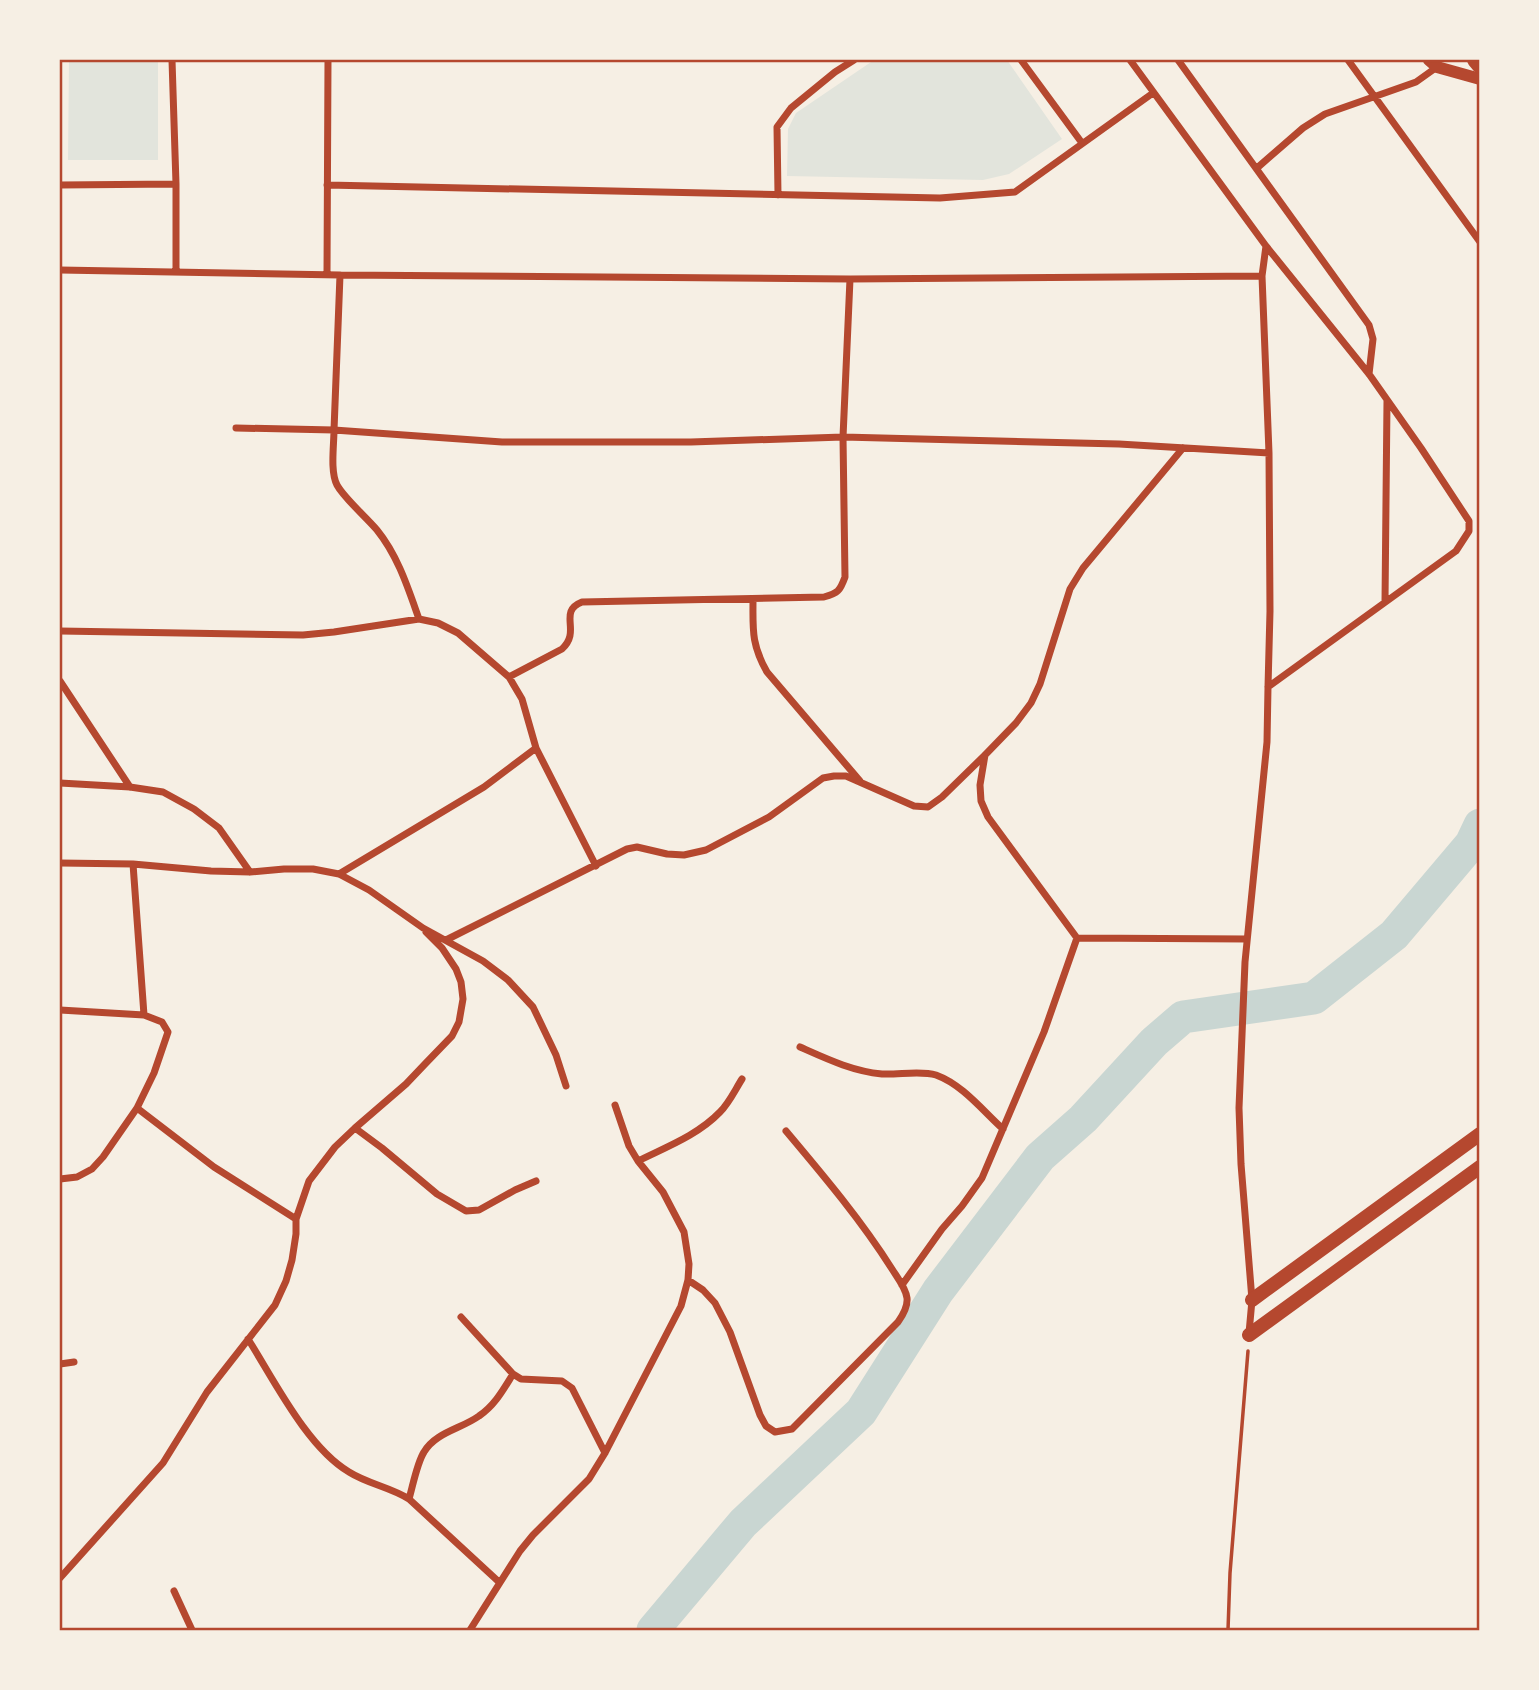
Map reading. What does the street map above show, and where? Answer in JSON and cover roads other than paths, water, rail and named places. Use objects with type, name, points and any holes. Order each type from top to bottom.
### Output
[{"type":"main road","points":[[1475,60],[1479,66]]},
{"type":"main road","points":[[1252,1300],[1479,1134]]},
{"type":"main road","points":[[1249,1335],[1479,1167]]},
{"type":"street","points":[[173,60],[176,272]]},
{"type":"street","points":[[327,274],[328,60]]},
{"type":"street","points":[[778,195],[777,127],[791,108],[854,60]]},
{"type":"street","points":[[1021,60],[1082,143]]},
{"type":"street","points":[[1130,60],[1266,246],[1368,374],[1469,521],[1469,531],[1456,551],[1268,687]]},
{"type":"street","points":[[1178,60],[1369,325],[1373,339],[1368,374]]},
{"type":"street","points":[[1348,60],[1479,242]]},
{"type":"street","points":[[1257,168],[1303,128],[1325,114],[1416,82],[1433,63],[1479,79]]},
{"type":"street","points":[[327,185],[940,198],[1015,192],[1153,93]]},
{"type":"street","points":[[60,185],[176,184]]},
{"type":"street","points":[[1249,1335],[1252,1300],[1239,1108],[1245,962],[1267,742],[1269,453],[1262,276],[1266,246]]},
{"type":"street","points":[[60,270],[850,279],[1262,276]]},
{"type":"street","points":[[340,275],[334,430],[336,484],[387,544],[404,578],[419,619]]},
{"type":"street","points":[[509,677],[562,649],[568,643],[571,636],[571,610],[582,602],[824,597],[836,593],[842,587],[845,577],[844,437],[850,279]]},
{"type":"street","points":[[1385,602],[1387,400]]},
{"type":"street","points":[[236,428],[334,430],[502,442],[691,442],[844,437],[1119,444],[1269,453]]},
{"type":"street","points":[[446,940],[627,849],[637,847],[684,855],[706,850],[769,817],[823,778],[846,776],[914,806],[928,807],[985,755],[1016,723],[1031,702],[1040,684],[1070,589],[1083,568],[1183,448]]},
{"type":"street","points":[[752,598],[755,646],[767,671],[860,782]]},
{"type":"street","points":[[60,631],[303,635],[419,619],[438,624],[458,633],[509,677],[522,699],[536,748],[596,866]]},
{"type":"street","points":[[60,681],[130,787]]},
{"type":"street","points":[[339,874],[484,787],[536,748]]},
{"type":"street","points":[[985,755],[980,785],[981,801],[988,817],[1077,937]]},
{"type":"street","points":[[60,783],[130,787],[163,792],[194,809],[219,828],[250,872]]},
{"type":"street","points":[[60,863],[133,864],[250,872],[313,869],[339,874],[369,890],[424,928],[483,961],[508,980],[533,1007],[556,1055],[566,1086]]},
{"type":"street","points":[[133,864],[144,1015]]},
{"type":"street","points":[[60,1578],[163,1463],[208,1392],[275,1305],[292,1260],[296,1219],[309,1181],[335,1147],[406,1084],[452,1036],[459,1022],[463,999],[461,982],[442,948],[424,928]]},
{"type":"street","points":[[1077,937],[1247,939]]},
{"type":"street","points":[[902,1285],[982,1178],[1044,1032],[1077,937]]},
{"type":"street","points":[[60,1010],[144,1015],[162,1022],[168,1032],[154,1073],[136,1108],[103,1157],[92,1169],[77,1177],[60,1179]]},
{"type":"street","points":[[800,1047],[834,1063],[857,1070],[882,1074],[932,1074],[959,1087],[1003,1129]]},
{"type":"street","points":[[638,1161],[706,1124],[722,1111],[742,1079]]},
{"type":"street","points":[[470,1630],[527,1543],[589,1479],[681,1306],[690,1264],[684,1232],[663,1192],[629,1146],[615,1105]]},
{"type":"street","points":[[136,1108],[214,1167],[296,1219]]},
{"type":"street","points":[[355,1128],[438,1194],[466,1211],[479,1210],[536,1181]]},
{"type":"street","points":[[688,1280],[703,1290],[715,1303],[730,1332],[760,1415],[766,1426],[775,1432],[792,1429],[905,1313],[907,1298],[902,1285],[870,1236],[786,1131]]},
{"type":"street","points":[[461,1317],[513,1374],[521,1379],[562,1381],[572,1388],[605,1453]]},
{"type":"street","points":[[248,1339],[301,1424],[330,1458],[349,1472],[409,1499],[499,1582]]},
{"type":"street","points":[[60,1364],[74,1362]]},
{"type":"street","points":[[409,1499],[423,1453],[433,1441],[466,1425],[487,1410],[497,1400],[513,1374]]},
{"type":"street","points":[[174,1591],[192,1630]]},
{"type":"waterway","points":[[653,1630],[743,1523],[861,1412],[938,1291],[1040,1157],[1083,1119],[1154,1042],[1183,1017],[1314,998],[1394,935],[1471,844],[1480,825]]}]
